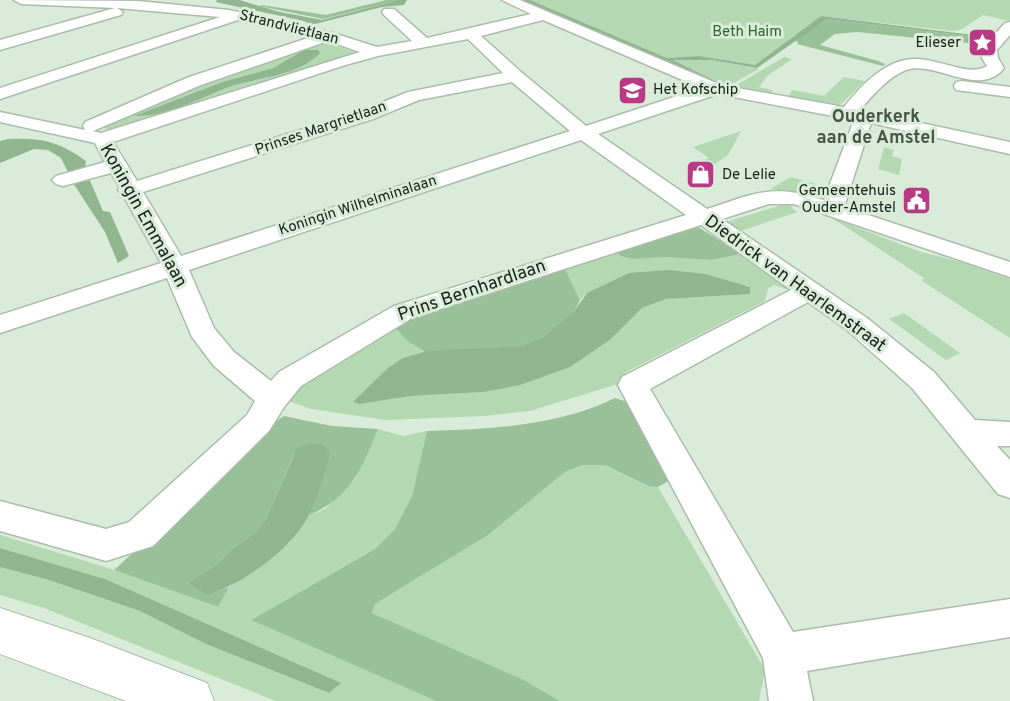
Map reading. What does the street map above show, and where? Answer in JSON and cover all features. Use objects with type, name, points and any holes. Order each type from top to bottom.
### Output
[{"type":"main road","points":[[0,631],[90,662],[189,701]]},
{"type":"street","points":[[508,0],[717,89],[856,115],[1010,148]]},
{"type":"street","name":"Strandvlietlaan","points":[[18,1],[138,5],[239,15],[328,36],[376,52]]},
{"type":"street","points":[[0,45],[138,5]]},
{"type":"street","points":[[389,12],[424,43]]},
{"type":"street","points":[[0,94],[239,15]]},
{"type":"street","points":[[102,139],[376,52],[471,34],[544,15]]},
{"type":"street","points":[[832,209],[856,115],[890,72],[911,64],[971,74],[991,73],[996,68],[990,58],[989,49],[1004,43],[1010,26]]},
{"type":"street","name":"Diedrick van Haarlemstraat","points":[[471,34],[514,76],[584,133],[857,324],[923,380],[1010,484]]},
{"type":"street","points":[[77,134],[195,81],[328,36]]},
{"type":"street","points":[[890,72],[988,91],[1010,92]]},
{"type":"street","name":"Prinses Margrietlaan","points":[[129,190],[367,115],[414,96],[514,76]]},
{"type":"street","name":"Koningin Wilhelminalaan","points":[[0,324],[717,89]]},
{"type":"street","name":"Koningin Emmalaan","points":[[0,117],[102,139],[107,168],[129,190],[175,266],[202,331],[224,359],[273,399]]},
{"type":"street","points":[[63,180],[107,168]]},
{"type":"street","name":"Prins Bernhardlaan","points":[[0,516],[106,545],[140,535],[258,423],[273,399],[290,379],[403,312],[702,217],[776,196],[796,198],[832,209],[1010,270]]},
{"type":"street","points":[[790,701],[783,654],[633,385],[810,290]]},
{"type":"street","points":[[967,432],[1010,434]]},
{"type":"street","points":[[783,654],[1010,618]]},
{"type":"green space","name":"Beth Haim","points":[[530,0],[1010,0],[1010,21],[983,15],[962,29],[952,31],[821,16],[755,65],[699,56],[667,58]]},
{"type":"green space","points":[[324,42],[359,54],[110,131],[103,127],[206,82]],"holes":[[[304,50],[315,58],[161,113],[135,116],[222,82],[273,68]]]},
{"type":"green space","points":[[784,57],[792,59],[767,76],[759,87],[772,90],[772,93],[735,86]]},
{"type":"green space","points":[[672,60],[712,60],[759,69],[730,85],[717,83]]},
{"type":"green space","points":[[844,77],[865,81],[840,105],[788,96],[792,90],[824,96]]},
{"type":"green space","points":[[741,131],[728,155],[709,168],[699,162],[709,158],[693,147]]},
{"type":"green space","points":[[884,147],[894,150],[892,156],[902,159],[899,175],[878,169]]},
{"type":"green space","points":[[791,177],[826,187],[824,195],[770,189]]},
{"type":"green space","points":[[782,205],[795,206],[791,207],[797,212],[738,232],[729,226],[728,222],[732,220]]},
{"type":"green space","points":[[832,218],[921,252],[961,262],[1010,279],[1010,338],[922,281],[924,278]]},
{"type":"green space","points":[[613,249],[621,256],[633,259],[666,257],[711,260],[741,254],[782,281],[789,290],[774,285],[768,288],[765,301],[626,372],[621,383],[530,411],[483,416],[386,420],[311,409],[286,400],[297,382],[395,328],[409,342],[425,352],[403,358],[360,404],[410,396],[483,392],[611,339],[642,308],[666,299],[750,294],[749,286],[734,283],[587,293],[580,300],[563,265]]},
{"type":"green space","points":[[904,313],[960,353],[946,360],[889,319]]},
{"type":"green space","points":[[378,429],[403,436],[427,431],[412,496],[395,529],[375,549],[251,620],[436,701],[276,701],[44,608],[0,595],[0,567],[49,580],[140,611],[206,644],[329,693],[340,683],[105,579],[0,548],[0,535],[108,568],[218,607],[229,587],[269,560],[289,543],[307,516],[325,509],[355,479]]},
{"type":"green space","points":[[582,465],[605,465],[647,486],[658,487],[765,670],[759,701],[560,701],[522,679],[372,613],[375,604],[488,535],[565,472]]},
{"type":"shaded area","points":[[217,0],[239,0],[280,12],[322,20],[398,0],[407,0],[404,5],[382,7],[311,25],[304,21],[216,2]]},
{"type":"shaded area","points":[[386,0],[398,0],[323,19],[259,6],[326,15]]},
{"type":"shaded area","points":[[520,0],[530,0],[667,58],[699,56],[755,65],[821,16],[983,38],[827,19],[757,68],[712,60],[673,60],[713,80],[710,80]]},
{"type":"shaded area","points":[[827,19],[982,38],[976,34],[990,38],[979,39],[977,44],[857,32],[835,34],[820,45],[878,61],[885,64],[883,66],[797,44],[798,42],[794,40]]},
{"type":"shaded area","points":[[304,50],[318,50],[320,53],[291,71],[235,85],[173,110],[134,116],[222,82],[273,68]]},
{"type":"shaded area","points":[[8,139],[49,142],[67,149],[86,161],[85,169],[103,211],[110,212],[129,256],[118,263],[105,232],[75,186],[61,158],[48,150],[34,149],[0,163],[0,141]]},
{"type":"shaded area","points":[[692,223],[741,254],[711,260],[666,257],[633,259],[621,256],[613,249]]},
{"type":"shaded area","points":[[563,265],[580,300],[575,310],[543,337],[521,346],[425,352],[409,342],[395,328],[425,312]]},
{"type":"shaded area","points":[[669,270],[705,274],[750,287],[750,294],[666,299],[642,308],[611,339],[570,367],[520,385],[483,392],[410,396],[360,404],[353,402],[388,368],[403,358],[427,351],[521,346],[543,337],[575,310],[587,293],[629,273]]},
{"type":"shaded area","points":[[615,398],[631,403],[677,476],[658,487],[648,486],[605,465],[582,465],[565,472],[488,535],[375,604],[372,613],[522,679],[560,701],[436,701],[251,620],[375,549],[395,529],[412,496],[427,431],[499,427],[547,420],[570,415]]},
{"type":"shaded area","points":[[284,416],[332,426],[378,429],[353,481],[334,501],[307,516],[331,453],[294,454],[266,519],[257,531],[217,564],[188,583],[207,596],[229,587],[218,607],[114,570],[255,441],[267,427]]},
{"type":"shaded area","points":[[309,444],[323,445],[331,453],[313,506],[296,534],[274,557],[221,590],[207,596],[188,583],[217,564],[257,531],[266,519],[297,448]]},
{"type":"shaded area","points":[[0,548],[105,579],[341,683],[329,693],[206,644],[140,611],[49,580],[0,567]]},
{"type":"place","name":"Elieser","points":[[982,43]]},
{"type":"place","name":"Het Kofschip","points":[[632,90]]},
{"type":"place","name":"De Lelie","points":[[701,175]]},
{"type":"place","name":"Gemeentehuis Ouder-Amstel","points":[[917,200]]},
{"type":"district","name":"Ouderkerk aan de Amstel","points":[[876,127]]}]
